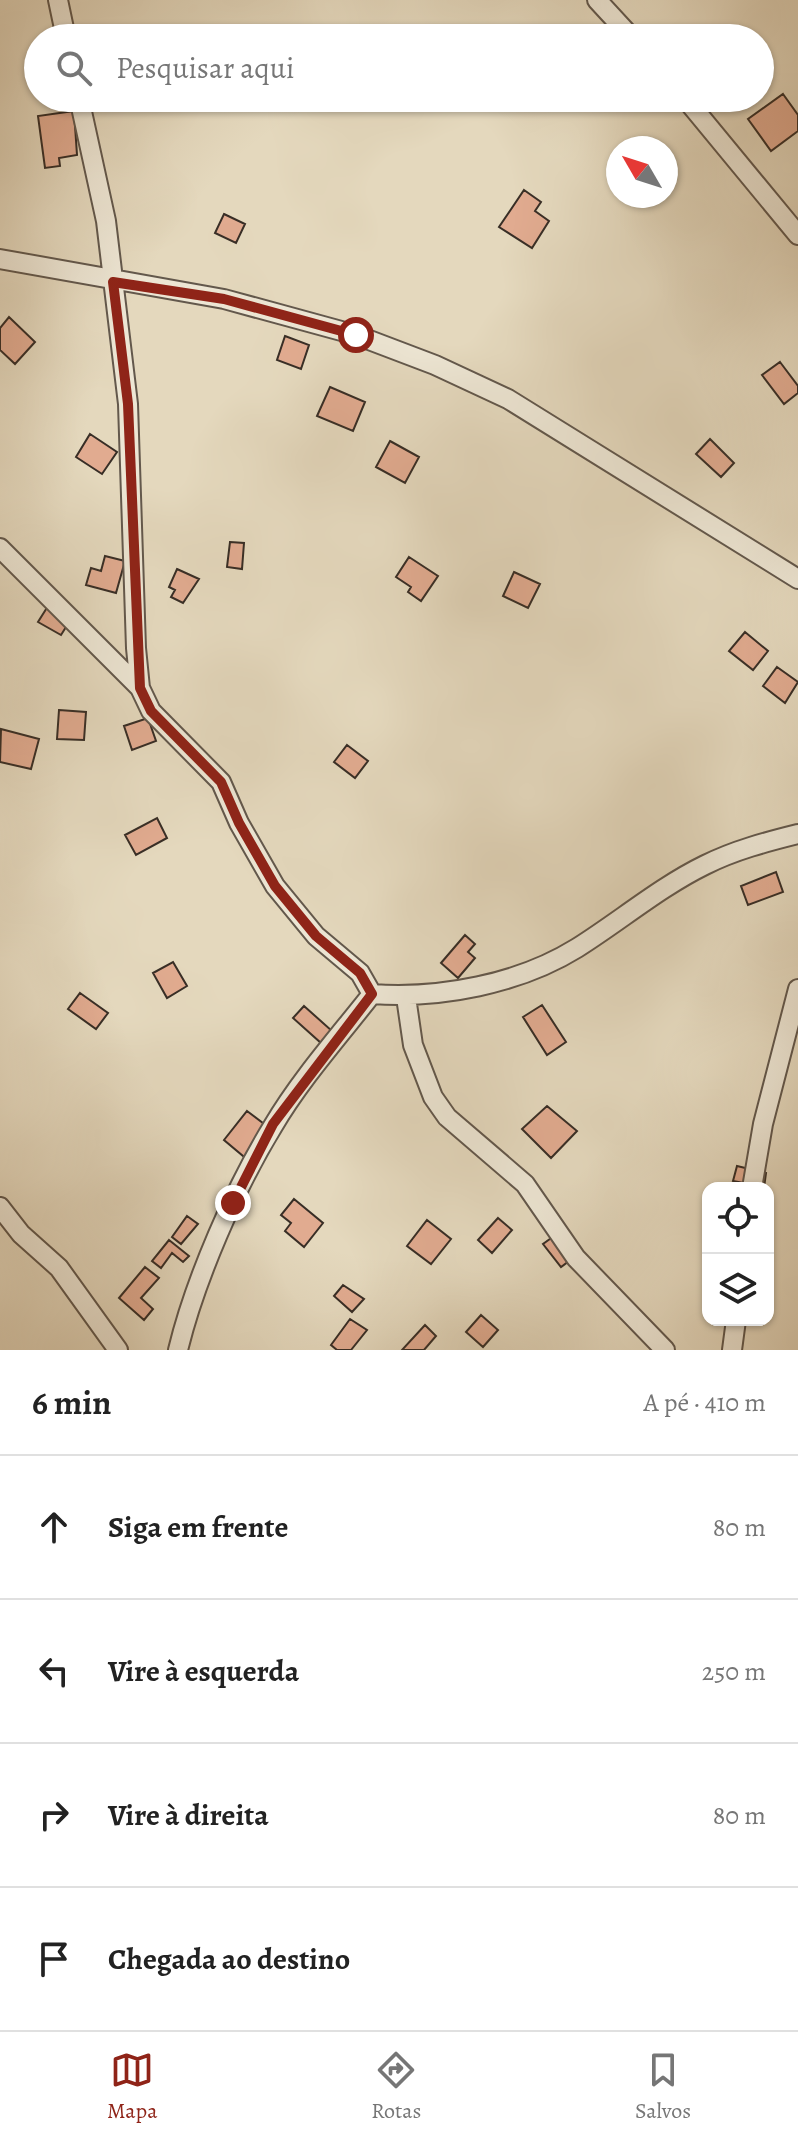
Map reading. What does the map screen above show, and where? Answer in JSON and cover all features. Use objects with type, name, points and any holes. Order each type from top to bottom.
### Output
[{"type":"street","points":[[58,0],[63,24]]},
{"type":"street","points":[[597,0],[619,24]]},
{"type":"street","points":[[82,112],[106,221],[128,404],[140,688]]},
{"type":"street","points":[[697,112],[798,235]]},
{"type":"street","points":[[0,259],[113,282],[224,299],[356,335],[435,365],[521,406],[798,579]]},
{"type":"street","points":[[0,548],[140,688],[151,711],[221,782],[239,823],[275,886],[316,936],[360,973],[372,994]]},
{"type":"street","points":[[372,994],[406,997],[508,980],[575,949],[705,865],[746,848],[798,834]]},
{"type":"street","points":[[753,1182],[763,1124],[798,989]]},
{"type":"street","points":[[178,1350],[184,1326],[233,1203],[273,1124],[372,994]]},
{"type":"street","points":[[406,997],[413,1045],[433,1097],[447,1117],[525,1184],[576,1258],[665,1350]]},
{"type":"street","points":[[0,1207],[21,1234],[59,1268],[118,1350]]},
{"type":"street","points":[[732,1350],[735,1326]]},
{"type":"building","points":[[783,94],[798,115],[798,131],[771,151],[748,119],[758,112],[774,112],[774,100]]},
{"type":"building","points":[[74,112],[77,155],[59,158],[60,166],[45,168],[38,116]]},
{"type":"building","points":[[524,190],[541,202],[535,211],[549,221],[532,248],[499,227]]},
{"type":"building","points":[[224,214],[245,224],[236,243],[215,233]]},
{"type":"building","points":[[9,317],[35,342],[15,364],[0,350],[0,328]]},
{"type":"building","points":[[285,336],[309,345],[301,369],[277,360]]},
{"type":"building","points":[[780,362],[798,386],[798,393],[784,404],[762,375]]},
{"type":"building","points":[[330,387],[365,402],[353,431],[317,416]]},
{"type":"building","points":[[90,434],[117,452],[102,474],[76,457]]},
{"type":"building","points":[[710,439],[734,463],[721,477],[696,454]]},
{"type":"building","points":[[390,441],[419,457],[405,483],[376,467]]},
{"type":"building","points":[[230,542],[244,543],[242,569],[227,567]]},
{"type":"building","points":[[105,556],[125,561],[116,593],[86,585],[91,568],[101,571]]},
{"type":"building","points":[[409,557],[438,576],[421,601],[408,592],[411,587],[396,577]]},
{"type":"building","points":[[177,569],[199,579],[183,603],[171,597],[175,590],[169,587]]},
{"type":"building","points":[[514,572],[540,584],[528,608],[503,596]]},
{"type":"building","points":[[48,606],[71,619],[61,635],[38,622]]},
{"type":"building","points":[[745,632],[768,651],[753,670],[729,651]]},
{"type":"building","points":[[777,667],[798,682],[785,703],[763,686]]},
{"type":"building","points":[[59,710],[86,712],[84,740],[57,739]]},
{"type":"building","points":[[148,718],[156,741],[132,750],[124,726]]},
{"type":"building","points":[[1,729],[39,739],[31,769],[0,762]]},
{"type":"building","points":[[347,745],[368,761],[355,778],[334,762]]},
{"type":"building","points":[[157,818],[167,838],[136,855],[125,835]]},
{"type":"building","points":[[776,872],[783,892],[748,905],[741,886]]},
{"type":"building","points":[[465,935],[475,944],[468,952],[475,958],[458,978],[441,963]]},
{"type":"building","points":[[173,962],[187,986],[167,998],[153,973]]},
{"type":"building","points":[[80,993],[108,1013],[96,1029],[68,1009]]},
{"type":"building","points":[[542,1005],[566,1042],[547,1055],[523,1017]]},
{"type":"building","points":[[304,1006],[332,1031],[321,1043],[293,1018]]},
{"type":"building","points":[[547,1106],[577,1131],[551,1158],[522,1129]]},
{"type":"building","points":[[247,1111],[272,1130],[249,1161],[224,1140]]},
{"type":"building","points":[[737,1166],[766,1173],[765,1182],[733,1181]]},
{"type":"building","points":[[294,1199],[323,1223],[304,1247],[285,1231],[291,1223],[281,1215]]},
{"type":"building","points":[[187,1216],[198,1224],[181,1244],[172,1237]]},
{"type":"building","points":[[498,1218],[512,1230],[492,1253],[478,1240]]},
{"type":"building","points":[[427,1220],[451,1239],[431,1264],[407,1246]]},
{"type":"building","points":[[554,1236],[573,1258],[561,1267],[543,1244]]},
{"type":"building","points":[[169,1240],[189,1256],[183,1262],[172,1253],[161,1268],[152,1261]]},
{"type":"building","points":[[145,1267],[159,1278],[141,1298],[153,1309],[144,1320],[119,1298]]},
{"type":"building","points":[[343,1285],[364,1299],[352,1312],[334,1296]]},
{"type":"building","points":[[481,1315],[498,1330],[483,1347],[466,1332]]},
{"type":"building","points":[[350,1319],[367,1330],[351,1350],[337,1350],[331,1345]]},
{"type":"building","points":[[425,1325],[436,1336],[424,1350],[402,1350]]},
{"type":"route","points":[[233,1203],[273,1124],[372,994],[360,973],[316,936],[275,886],[239,823],[221,782],[151,711],[140,688],[128,404],[113,282],[224,299],[356,335]]}]
